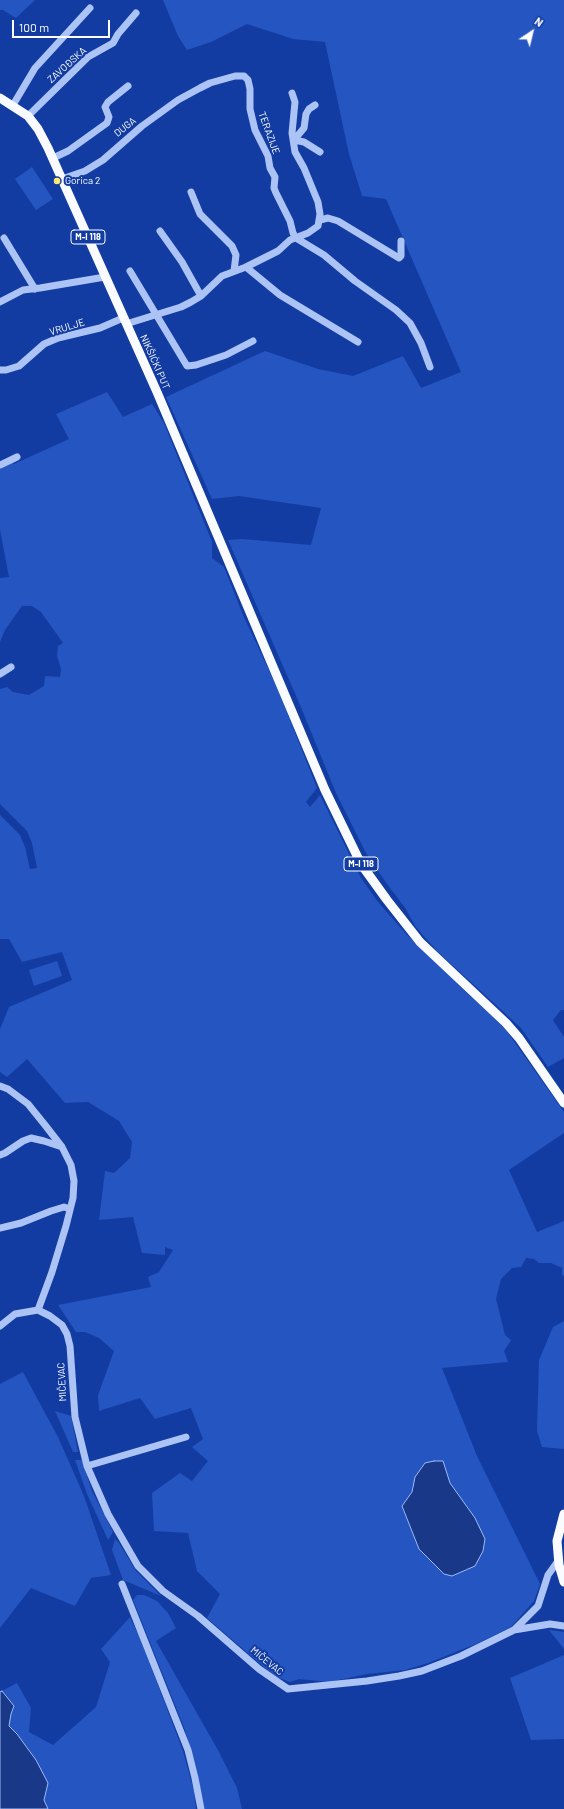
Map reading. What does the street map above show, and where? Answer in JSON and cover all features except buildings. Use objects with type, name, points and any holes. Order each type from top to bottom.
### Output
[{"type":"main road","name":"NIKŠIĆKI PUT","points":[[0,98],[28,116],[38,129],[62,179],[156,392],[325,790],[361,864],[420,942],[506,1023],[519,1038],[564,1103]]},
{"type":"main road","points":[[564,1514],[557,1541],[564,1582]]},
{"type":"street","points":[[13,105],[35,68],[90,8]]},
{"type":"street","name":"ZAVOĐSKA","points":[[28,116],[88,57],[113,42],[136,12]]},
{"type":"street","name":"TERAZIJE","points":[[200,88],[210,82],[235,76],[244,76],[248,80],[250,89],[250,109],[255,130],[268,156],[270,168],[275,177],[274,188],[290,221],[296,238]]},
{"type":"street","points":[[52,158],[68,151],[107,123],[109,117],[105,107],[108,102],[128,86]]},
{"type":"street","name":"DUGA","points":[[62,179],[85,171],[103,160],[142,126],[178,100],[200,88]]},
{"type":"street","name":"TERAZIJE","points":[[292,93],[294,102],[292,133],[295,152],[312,186],[320,214],[320,220]]},
{"type":"street","points":[[315,105],[309,109],[306,114],[304,128],[294,140],[304,142],[320,152]]},
{"type":"street","points":[[191,192],[200,214],[232,246],[236,255],[234,271]]},
{"type":"street","points":[[124,321],[182,307],[201,296],[222,276],[246,268],[278,251],[290,240],[308,233],[318,226],[320,220],[328,218],[338,221],[399,258],[401,256],[401,241]]},
{"type":"street","points":[[160,231],[182,262],[201,296]]},
{"type":"street","points":[[4,238],[35,289]]},
{"type":"street","points":[[296,238],[324,254],[355,281],[396,310],[410,323],[421,343],[430,367]]},
{"type":"street","points":[[246,268],[280,295],[358,342]]},
{"type":"street","points":[[130,270],[187,366],[196,365],[226,355],[253,341]]},
{"type":"street","points":[[0,302],[23,290],[105,277]]},
{"type":"street","name":"VRULJE","points":[[0,370],[6,370],[18,366],[44,344],[58,338],[124,321]]},
{"type":"street","points":[[0,465],[17,457]]},
{"type":"street","points":[[0,674],[11,667]]},
{"type":"street","points":[[0,1086],[8,1089],[28,1104],[62,1147],[71,1165],[74,1181],[70,1209],[52,1272],[38,1310],[15,1314],[0,1326]]},
{"type":"street","points":[[0,1155],[23,1141],[31,1138],[62,1147]]},
{"type":"street","points":[[0,1228],[21,1223],[64,1207],[70,1209]]},
{"type":"street","name":"MIČEVAC","points":[[38,1310],[50,1316],[62,1325],[67,1334],[70,1346],[75,1417],[87,1466],[108,1514],[142,1571],[163,1591],[198,1616],[259,1669],[288,1689],[367,1681],[422,1671],[461,1656],[514,1630],[550,1624],[564,1626]]},
{"type":"street","points":[[87,1466],[186,1437]]},
{"type":"street","points":[[514,1630],[538,1606],[548,1576],[560,1563]]},
{"type":"street","points":[[122,1584],[188,1750],[195,1778],[200,1809]]},
{"type":"shaded area","points":[[0,0],[35,0],[16,18],[3,10],[0,10]]},
{"type":"shaded area","points":[[163,0],[564,0],[564,1010],[561,1010],[553,1020],[564,1037],[564,1058],[548,1067],[521,1028],[438,952],[415,926],[406,909],[366,853],[336,793],[300,705],[228,540],[242,539],[311,545],[321,508],[239,496],[212,499],[166,397],[265,351],[318,369],[353,376],[403,356],[421,388],[461,372],[386,199],[362,196],[349,154],[325,42],[293,39],[247,24],[211,42],[187,50],[178,36]]},
{"type":"shaded area","points":[[32,167],[53,199],[36,210],[15,179]]},
{"type":"shaded area","points":[[107,392],[123,417],[152,404],[164,423],[212,542],[212,558],[224,567],[243,615],[276,685],[317,788],[306,802],[310,807],[320,795],[361,878],[378,902],[407,935],[506,1030],[564,1112],[564,1133],[509,1170],[537,1232],[564,1221],[564,1276],[562,1275],[562,1268],[551,1263],[539,1263],[534,1259],[526,1258],[521,1267],[512,1268],[501,1279],[496,1299],[505,1335],[511,1340],[504,1351],[508,1362],[442,1368],[477,1456],[540,1584],[534,1601],[511,1627],[476,1644],[428,1663],[405,1670],[367,1674],[329,1682],[299,1679],[290,1682],[277,1677],[264,1667],[207,1618],[220,1594],[197,1571],[188,1533],[154,1531],[152,1493],[180,1473],[192,1481],[208,1461],[192,1447],[203,1439],[191,1408],[155,1419],[140,1398],[99,1411],[98,1395],[114,1351],[99,1338],[85,1332],[76,1332],[58,1305],[151,1287],[148,1277],[159,1272],[173,1250],[165,1247],[165,1255],[142,1253],[133,1217],[99,1220],[105,1171],[114,1173],[130,1158],[132,1142],[119,1121],[88,1102],[65,1103],[27,1059],[7,1077],[0,1072],[0,1029],[9,1007],[72,980],[62,952],[22,962],[9,939],[0,939],[0,815],[20,835],[25,847],[30,869],[37,868],[32,843],[27,831],[0,804],[0,689],[7,687],[13,692],[29,695],[44,686],[45,676],[60,677],[61,669],[57,656],[58,646],[63,643],[41,612],[32,606],[22,606],[5,630],[0,642],[0,578],[9,577],[0,530],[0,465],[11,460],[14,464],[69,439],[56,414]],"holes":[[[450,1483],[475,1518],[444,1574],[419,1549],[402,1507],[412,1492]]]},
{"type":"shaded area","points":[[57,961],[62,976],[34,986],[29,970]]},
{"type":"shaded area","points":[[564,1321],[564,1449],[542,1447],[537,1431],[539,1360],[553,1327]]},
{"type":"shaded area","points":[[23,1372],[58,1437],[84,1496],[111,1575],[91,1578],[75,1606],[31,1588],[0,1628],[0,1384]]},
{"type":"shaded area","points":[[55,1411],[71,1416],[78,1452],[73,1452]]},
{"type":"shaded area","points":[[75,1460],[82,1460],[92,1491],[113,1532],[108,1540],[87,1494]]},
{"type":"shaded area","points":[[443,1461],[450,1483],[475,1518],[485,1539],[483,1551],[475,1566],[452,1576],[444,1574],[419,1549],[402,1506],[412,1492],[415,1477],[425,1463]]},
{"type":"shaded area","points":[[115,1539],[136,1571],[161,1596],[123,1580],[112,1550]]},
{"type":"shaded area","points":[[137,1595],[144,1595],[157,1601],[168,1613],[176,1628],[156,1641],[219,1752],[237,1788],[242,1809],[205,1809],[185,1730],[133,1600]]},
{"type":"shaded area","points":[[130,1617],[140,1638],[183,1751],[194,1791],[196,1809],[48,1809],[44,1800],[48,1783],[36,1760],[17,1734],[9,1726],[14,1706],[2,1691],[17,1683],[31,1708],[29,1732],[53,1745],[96,1707],[110,1662],[101,1649]]},
{"type":"shaded area","points":[[549,1630],[564,1632],[564,1649]]},
{"type":"shaded area","points":[[564,1655],[564,1739],[531,1740],[510,1678]]},
{"type":"shaded area","points":[[2,1691],[14,1706],[9,1726],[17,1734],[36,1760],[48,1783],[44,1800],[48,1809],[0,1809],[0,1692]]},
{"type":"place","name":"Gorica 2","points":[[57,181]]}]
